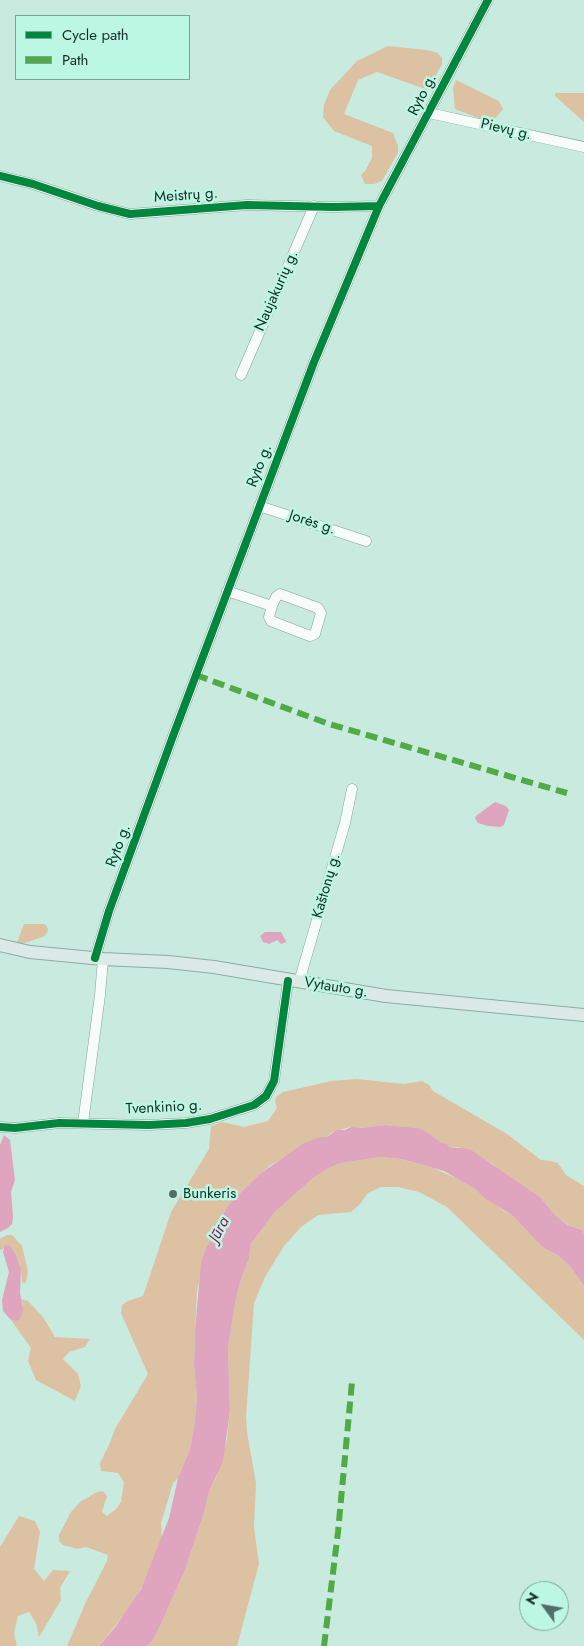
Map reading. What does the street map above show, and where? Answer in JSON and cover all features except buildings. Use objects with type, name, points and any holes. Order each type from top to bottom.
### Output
[{"type":"main road","name":"Vytauto g.","points":[[0,945],[30,952],[99,959],[199,965],[293,982],[419,1000],[584,1015]]},
{"type":"street","name":"Ryto g.","points":[[83,1123],[100,995],[99,959],[109,911],[314,362],[379,206],[488,0]]},
{"type":"street","name":"Pievų g.","points":[[429,113],[584,148]]},
{"type":"street","name":"Meistrų g.","points":[[0,176],[33,184],[98,206],[130,214],[247,205],[379,206]]},
{"type":"street","name":"Naujakurių g.","points":[[241,375],[314,206]]},
{"type":"street","name":"Jorės g.","points":[[259,506],[366,541]]},
{"type":"street","points":[[227,591],[272,606]]},
{"type":"street","points":[[280,594],[318,608],[322,613],[315,634],[310,636],[271,621],[269,617],[272,606],[276,597],[280,594]]},
{"type":"street","name":"Kaštonų g.","points":[[293,982],[323,903],[345,824],[352,789]]},
{"type":"street","name":"Tvenkinio g.","points":[[0,1127],[83,1123],[149,1125],[186,1123],[240,1111],[262,1101],[269,1093],[274,1081],[293,982]]},
{"type":"shaded area","points":[[388,46],[438,53],[442,58],[442,64],[432,82],[431,91],[377,72],[358,80],[344,114],[393,133],[398,146],[398,153],[382,181],[374,184],[365,184],[361,175],[372,158],[372,146],[334,131],[323,117],[324,105],[330,90],[357,61]]},
{"type":"shaded area","points":[[456,80],[499,101],[503,109],[496,118],[489,122],[455,109],[453,88]]},
{"type":"shaded area","points":[[555,93],[584,93],[584,122],[555,96]]},
{"type":"shaded area","points":[[24,924],[44,924],[48,930],[45,936],[16,946]]},
{"type":"shaded area","points":[[357,1079],[404,1084],[422,1081],[429,1085],[433,1091],[507,1134],[541,1160],[558,1163],[566,1175],[584,1186],[584,1234],[582,1230],[569,1225],[555,1215],[540,1197],[495,1168],[493,1164],[459,1147],[451,1148],[419,1128],[385,1125],[360,1128],[353,1126],[331,1133],[327,1137],[320,1137],[272,1164],[232,1201],[214,1237],[207,1246],[197,1291],[194,1364],[197,1398],[194,1427],[190,1449],[178,1478],[173,1483],[161,1523],[162,1538],[148,1575],[131,1606],[99,1646],[67,1646],[85,1604],[107,1561],[108,1555],[86,1547],[77,1549],[63,1545],[59,1541],[59,1535],[71,1512],[80,1502],[97,1492],[103,1491],[107,1496],[102,1512],[107,1516],[121,1502],[124,1482],[118,1473],[101,1471],[100,1463],[115,1429],[148,1374],[121,1313],[122,1305],[143,1296],[171,1212],[209,1149],[211,1126],[222,1122],[244,1127],[268,1121],[277,1108],[275,1101],[277,1096],[283,1092],[332,1081]]},
{"type":"shaded area","points":[[380,1157],[400,1159],[433,1168],[458,1179],[512,1215],[542,1247],[557,1255],[569,1265],[584,1286],[584,1340],[447,1207],[419,1192],[398,1187],[381,1187],[368,1193],[351,1212],[318,1215],[301,1227],[284,1246],[265,1277],[254,1303],[246,1417],[256,1483],[254,1527],[259,1564],[237,1646],[147,1646],[155,1637],[185,1570],[227,1439],[230,1411],[228,1348],[236,1299],[249,1259],[251,1244],[275,1212],[312,1179],[327,1169],[341,1163]]},
{"type":"shaded area","points":[[7,1235],[12,1235],[22,1246],[28,1271],[26,1282],[24,1283],[22,1282],[19,1261],[11,1246],[0,1250],[0,1239]]},
{"type":"shaded area","points":[[21,1299],[28,1301],[43,1317],[55,1337],[90,1339],[85,1347],[69,1352],[63,1359],[78,1374],[81,1386],[75,1401],[36,1380],[28,1361],[31,1348],[11,1320],[16,1321],[23,1304]]},
{"type":"shaded area","points":[[19,1516],[35,1521],[40,1532],[34,1569],[44,1581],[53,1570],[70,1571],[60,1588],[61,1600],[39,1637],[36,1623],[29,1612],[18,1616],[14,1633],[17,1646],[0,1646],[0,1547]]},
{"type":"water","points":[[495,802],[506,806],[509,810],[504,825],[500,827],[478,823],[475,818],[477,815]]},
{"type":"water","points":[[265,932],[281,932],[286,942],[281,944],[277,940],[269,944],[263,942],[260,936]]},
{"type":"water","name":"Jūra","points":[[385,1125],[419,1128],[451,1148],[471,1150],[540,1197],[555,1215],[568,1225],[582,1230],[584,1234],[584,1286],[569,1265],[557,1255],[542,1247],[512,1215],[486,1199],[475,1189],[444,1171],[401,1159],[380,1157],[341,1163],[327,1169],[312,1179],[275,1212],[251,1244],[249,1259],[236,1299],[228,1348],[230,1411],[223,1461],[209,1492],[185,1570],[155,1637],[147,1646],[99,1646],[116,1626],[141,1589],[169,1518],[178,1478],[190,1449],[197,1398],[194,1364],[195,1330],[201,1263],[207,1246],[214,1237],[225,1211],[232,1201],[261,1173],[304,1143],[320,1137],[327,1137],[337,1130],[345,1130],[353,1126],[360,1128]]},
{"type":"water","points":[[4,1135],[10,1140],[15,1180],[11,1192],[12,1224],[0,1232],[0,1145]]},
{"type":"water","points":[[5,1245],[11,1246],[21,1269],[20,1293],[23,1310],[20,1319],[16,1321],[11,1320],[3,1311],[2,1300],[9,1272],[3,1252]]},
{"type":"marked path","points":[[196,675],[329,724],[567,793]]},
{"type":"marked path","points":[[324,1646],[338,1532],[352,1382]]},
{"type":"cycle path","points":[[95,958],[109,911],[173,736],[314,362],[379,206],[488,0]]},
{"type":"cycle path","points":[[0,176],[33,184],[98,206],[130,214],[247,205],[379,206]]},
{"type":"cycle path","points":[[0,1127],[15,1128],[59,1123],[149,1125],[186,1123],[210,1119],[254,1105],[266,1096],[274,1081],[288,981]]},
{"type":"place","name":"Bunkeris","points":[[173,1194]]}]
